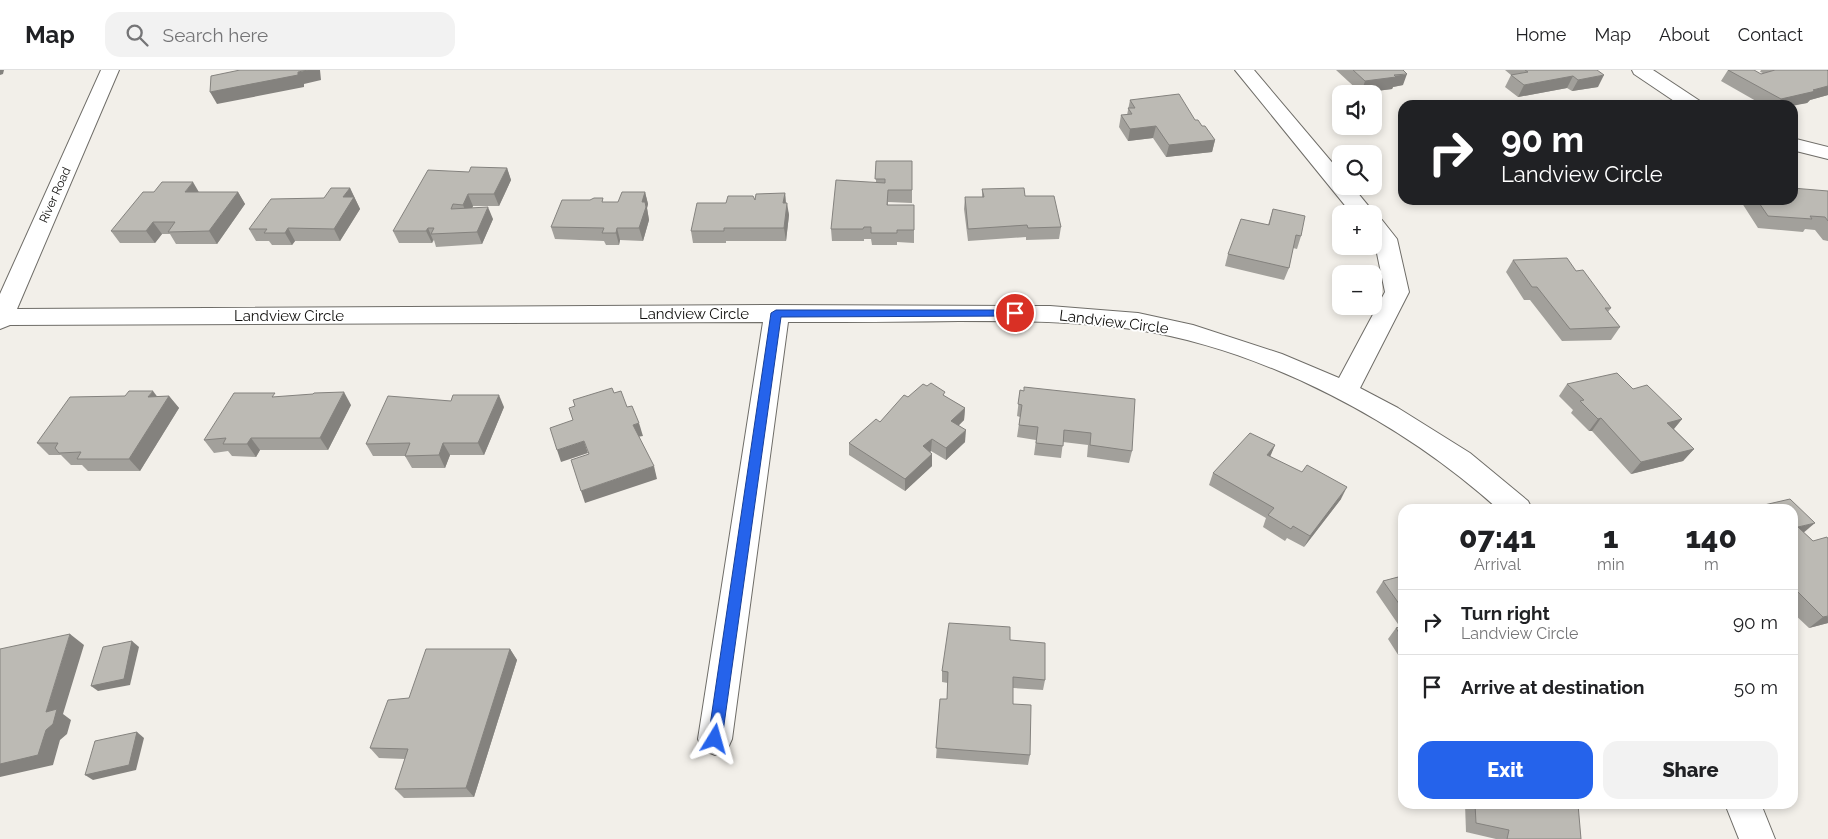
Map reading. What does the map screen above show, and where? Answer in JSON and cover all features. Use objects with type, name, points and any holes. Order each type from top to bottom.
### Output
[{"type":"street","name":"River Road","points":[[1,318],[110,70]]},
{"type":"street","points":[[1244,70],[1356,205]]},
{"type":"street","points":[[1642,70],[1686,100]]},
{"type":"street","points":[[1798,146],[1828,153]]},
{"type":"street","points":[[1345,392],[1397,292],[1386,240],[1382,235]]},
{"type":"street","name":"Landview Circle","points":[[1,318],[776,313],[1035,313],[1093,316],[1151,324],[1210,338],[1276,361],[1345,392],[1394,418],[1461,460],[1512,504]]},
{"type":"street","points":[[715,739],[776,313]]},
{"type":"street","points":[[1745,809],[1757,839]]},
{"type":"building","points":[[240,70],[308,70],[298,72],[298,75],[210,92],[211,76]]},
{"type":"building","points":[[1353,70],[1403,70],[1407,74],[1365,81]]},
{"type":"building","points":[[1525,70],[1597,70],[1604,75],[1578,80],[1573,76],[1524,85],[1511,75],[1528,72]]},
{"type":"building","points":[[1728,70],[1754,70],[1761,74],[1775,70],[1827,70],[1828,86],[1813,90],[1816,91],[1781,99]]},
{"type":"building","points":[[1179,94],[1195,120],[1198,120],[1202,126],[1205,126],[1215,140],[1169,145],[1156,126],[1130,129],[1121,115],[1132,114],[1128,108],[1135,108],[1130,100]]},
{"type":"building","points":[[876,161],[912,161],[912,190],[888,190],[887,205],[914,205],[914,230],[897,230],[897,233],[871,233],[871,227],[864,227],[863,229],[831,229],[836,180],[885,183],[885,179],[875,179]]},
{"type":"building","points":[[471,167],[507,168],[494,194],[468,194],[463,205],[453,204],[451,209],[488,207],[477,232],[431,234],[434,228],[428,228],[426,231],[393,231],[428,170],[469,172]]},
{"type":"building","points":[[162,182],[193,182],[185,192],[238,192],[209,231],[168,232],[175,222],[153,222],[146,231],[111,231],[143,192],[154,192]]},
{"type":"building","points":[[331,188],[350,188],[343,197],[354,197],[334,229],[288,228],[285,233],[264,233],[267,229],[249,229],[271,199],[324,198]]},
{"type":"building","points":[[1024,188],[1025,196],[1054,196],[1061,227],[1028,228],[1027,225],[968,229],[965,197],[984,197],[982,189]]},
{"type":"building","points":[[1798,188],[1828,191],[1828,221],[1825,217],[1810,216],[1812,219],[1768,216],[1760,205],[1798,205]]},
{"type":"building","points":[[622,192],[645,192],[642,202],[645,202],[646,207],[639,228],[617,228],[616,233],[602,233],[604,228],[551,227],[562,200],[603,198],[602,202],[618,202]]},
{"type":"building","points":[[785,193],[783,203],[787,203],[784,228],[724,228],[724,231],[691,231],[697,203],[726,203],[728,196],[753,196],[755,200],[756,194]]},
{"type":"building","points":[[1273,209],[1305,216],[1301,236],[1296,235],[1289,268],[1228,254],[1241,219],[1269,225]]},
{"type":"building","points":[[1567,258],[1576,271],[1583,270],[1611,308],[1605,308],[1620,327],[1570,329],[1537,287],[1532,287],[1513,260]]},
{"type":"building","points":[[1617,373],[1633,389],[1647,385],[1682,419],[1667,423],[1694,449],[1641,462],[1601,418],[1598,419],[1580,401],[1584,400],[1567,384]]},
{"type":"building","points":[[931,383],[945,392],[943,395],[965,408],[951,421],[966,430],[946,448],[932,439],[923,446],[932,454],[905,479],[849,443],[876,419],[880,422],[904,395],[908,397],[923,384],[927,386]]},
{"type":"building","points":[[1024,387],[1135,399],[1132,451],[1090,445],[1091,433],[1064,430],[1063,446],[1036,443],[1038,427],[1019,425],[1022,405],[1018,404],[1020,390],[1024,391]]},
{"type":"building","points":[[612,388],[614,393],[621,391],[627,407],[632,406],[639,423],[633,425],[654,466],[581,491],[571,460],[589,454],[584,441],[557,450],[550,428],[573,420],[569,408],[575,406],[573,400]]},
{"type":"building","points":[[129,391],[153,391],[148,397],[169,396],[129,459],[77,459],[81,452],[59,453],[55,448],[58,443],[37,443],[70,397],[125,396]]},
{"type":"building","points":[[344,392],[320,438],[251,438],[247,444],[223,444],[226,438],[204,440],[234,393],[275,393],[272,397]]},
{"type":"building","points":[[453,395],[499,395],[478,443],[443,443],[439,455],[405,456],[410,443],[366,444],[388,396],[451,401]]},
{"type":"building","points":[[1250,433],[1275,445],[1267,455],[1302,472],[1307,465],[1347,487],[1310,536],[1293,526],[1291,529],[1268,515],[1274,508],[1213,473]]},
{"type":"building","points":[[1790,499],[1795,504],[1768,504]]},
{"type":"building","points":[[1798,507],[1815,523],[1798,527]]},
{"type":"building","points":[[1798,527],[1813,541],[1827,537],[1828,539],[1828,616],[1823,617],[1798,592]]},
{"type":"building","points":[[1398,577],[1398,602],[1383,581]]},
{"type":"building","points":[[949,623],[1010,627],[1010,640],[1045,643],[1045,680],[1013,677],[1013,704],[1031,705],[1030,755],[936,748],[940,699],[947,699],[948,672],[942,671]]},
{"type":"building","points":[[70,634],[46,712],[57,709],[53,724],[46,730],[38,755],[0,764],[0,649]]},
{"type":"building","points":[[132,641],[124,679],[91,686],[103,647]]},
{"type":"building","points":[[426,649],[510,649],[466,788],[395,789],[408,749],[370,748],[388,700],[409,698]]},
{"type":"building","points":[[137,732],[129,765],[85,775],[95,741]]},
{"type":"building","points":[[1475,809],[1578,809],[1581,839],[1507,839],[1509,830],[1476,823]]},
{"type":"route","points":[[715,739],[776,313],[1015,313]]}]
